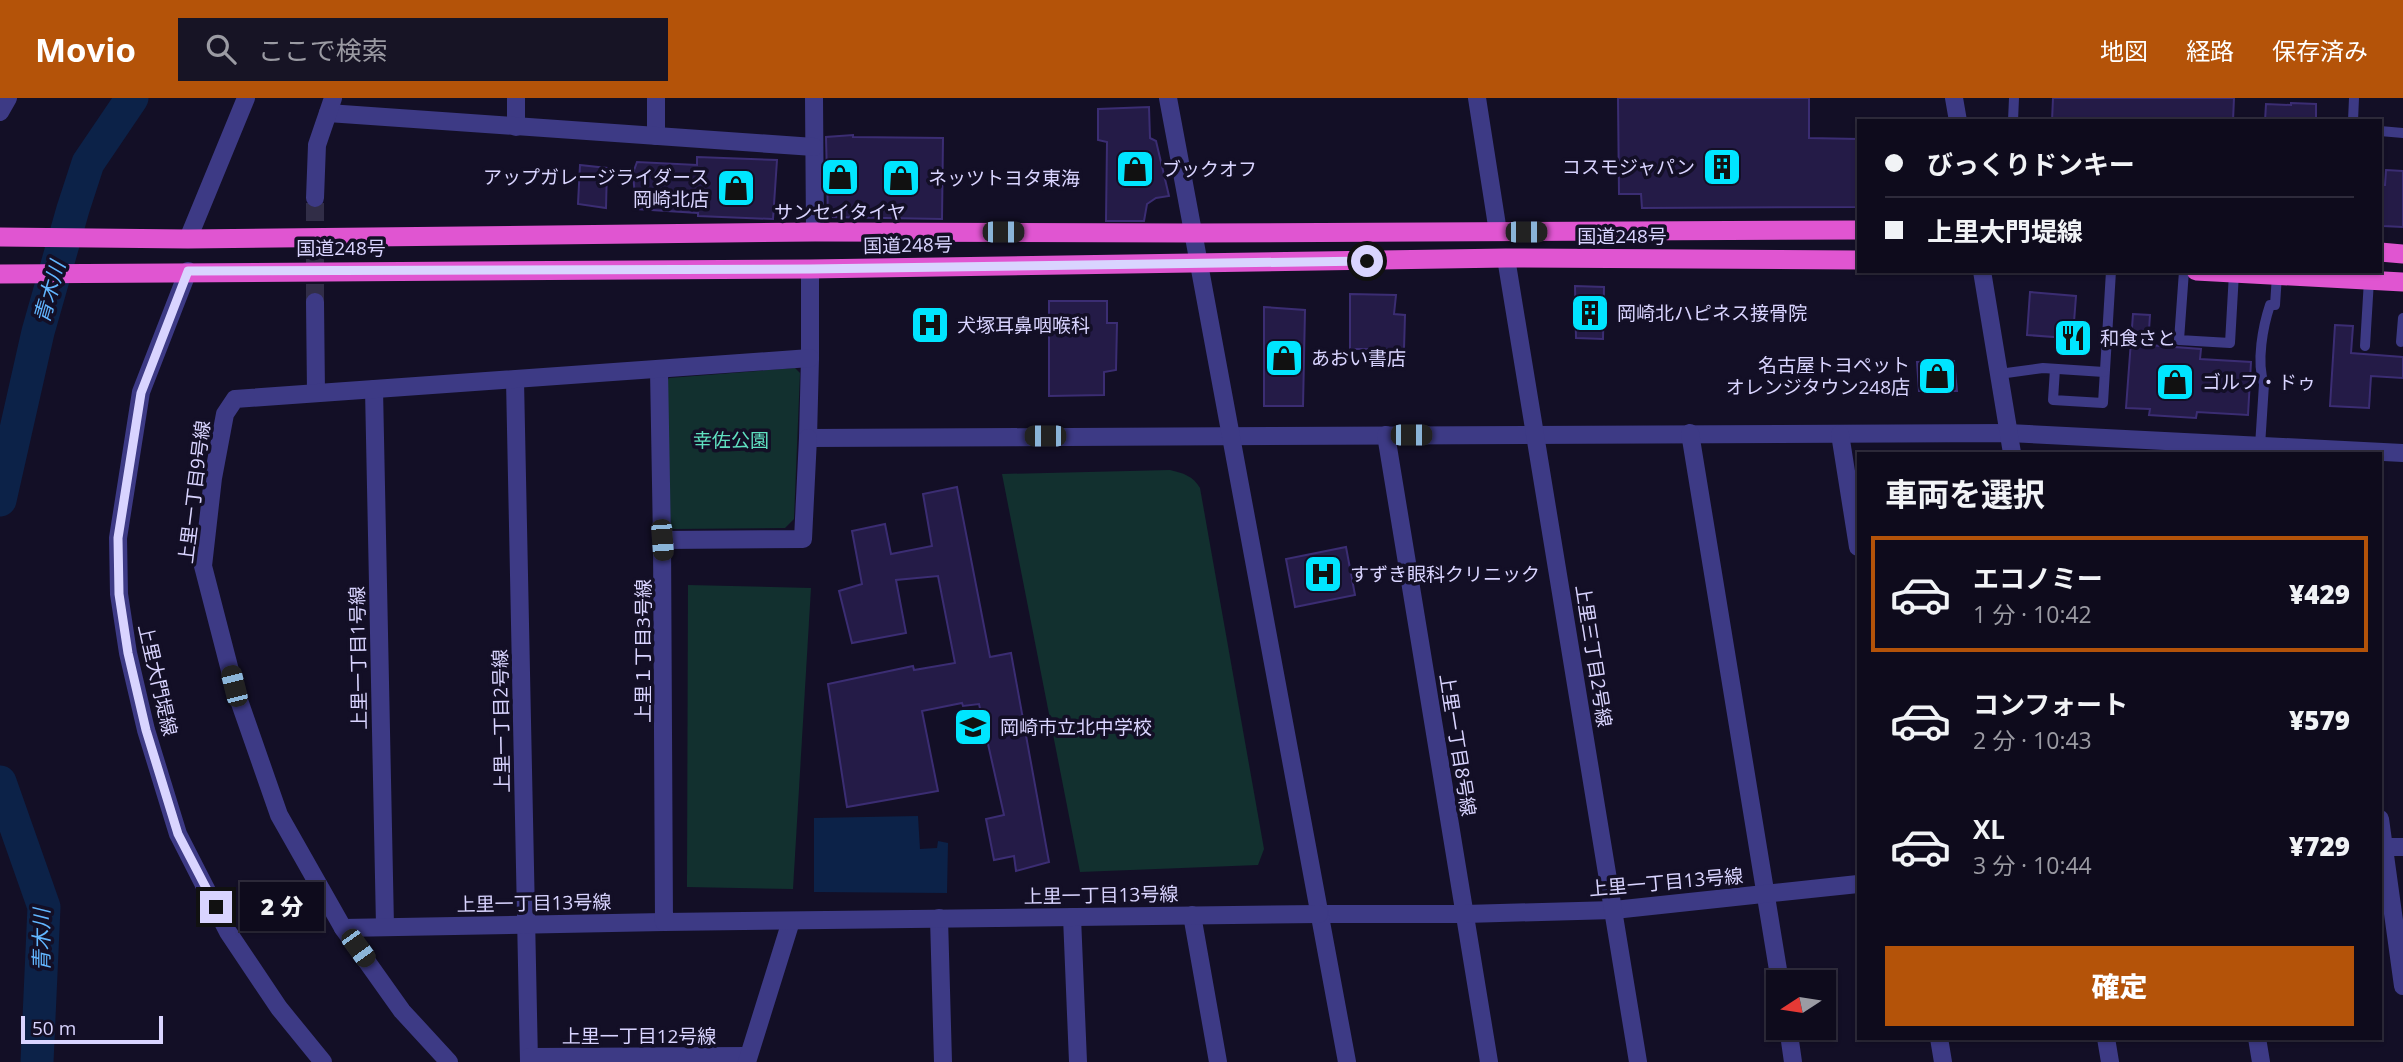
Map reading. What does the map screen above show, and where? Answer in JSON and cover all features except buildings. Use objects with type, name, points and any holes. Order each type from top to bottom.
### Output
[{"type":"highway","name":"国道248号","points":[[0,237],[188,239],[815,232],[1857,230]]},
{"type":"highway","points":[[2382,252],[2403,254]]},
{"type":"highway","name":"国道248号","points":[[0,274],[810,269],[1506,258],[1857,260]]},
{"type":"highway","points":[[2234,273],[2403,282]]},
{"type":"street","points":[[0,112],[8,98]]},
{"type":"street","points":[[188,239],[246,98]]},
{"type":"street","points":[[516,98],[516,127]]},
{"type":"street","points":[[656,98],[656,136]]},
{"type":"street","points":[[814,98],[815,232]]},
{"type":"street","points":[[1168,98],[1348,1062]]},
{"type":"street","points":[[1477,98],[1499,232]]},
{"type":"street","points":[[1954,98],[1958,119]]},
{"type":"street","points":[[315,198],[317,145],[330,105],[516,127],[814,148]]},
{"type":"street","name":"上里三丁目2号線","points":[[1506,258],[1638,1062]]},
{"type":"street","points":[[662,540],[803,539],[808,438],[810,269]]},
{"type":"street","name":"上里大門堤線","points":[[188,271],[141,393],[120,524],[119,594],[128,653],[146,730],[178,834],[228,932],[279,1008],[323,1062]]},
{"type":"street","points":[[1982,273],[2012,452]]},
{"type":"street","points":[[315,302],[316,393]]},
{"type":"street","name":"上里一丁目9号線","points":[[449,1062],[402,1010],[343,928],[279,815],[234,686],[203,566],[213,478],[225,414],[235,399],[810,358]]},
{"type":"street","name":"上里１丁目3号線","points":[[659,370],[664,922]]},
{"type":"street","name":"上里一丁目2号線","points":[[516,380],[529,1060]]},
{"type":"street","name":"上里一丁目1号線","points":[[374,389],[385,926]]},
{"type":"street","points":[[1690,433],[1778,970]]},
{"type":"street","points":[[808,438],[2008,433],[2168,447],[2260,446],[2366,452]]},
{"type":"street","points":[[1840,434],[1857,541]]},
{"type":"street","name":"上里一丁目8号線","points":[[1385,435],[1489,1062]]},
{"type":"street","points":[[2382,452],[2403,453]]},
{"type":"street","points":[[2403,847],[2382,847],[2403,986]]},
{"type":"street","name":"上里一丁目13号線","points":[[343,928],[1614,910],[1857,884]]},
{"type":"street","points":[[1192,915],[1218,1062]]},
{"type":"street","points":[[1072,917],[1079,1062]]},
{"type":"street","points":[[939,918],[943,1062]]},
{"type":"street","points":[[747,1059],[791,920]]},
{"type":"street","points":[[1790,1040],[1793,1062]]},
{"type":"street","points":[[1939,1040],[1943,1062]]},
{"type":"street","points":[[2106,1040],[2110,1062]]},
{"type":"street","points":[[2257,1040],[2261,1062]]},
{"type":"street","name":"上里一丁目12号線","points":[[529,1060],[747,1059]]},
{"type":"lane","points":[[2013,119],[2014,98]]},
{"type":"lane","points":[[2353,119],[2354,98]]},
{"type":"lane","points":[[2382,131],[2403,133]]},
{"type":"lane","points":[[2055,369],[2053,400],[2103,404],[2110,273]]},
{"type":"lane","points":[[2183,273],[2179,340],[2230,343],[2234,273]]},
{"type":"lane","points":[[2260,446],[2264,384],[2261,376],[2263,326],[2270,305],[2275,305],[2277,275]]},
{"type":"lane","points":[[2365,346],[2369,280]]},
{"type":"lane","points":[[2401,342],[2403,318]]},
{"type":"lane","points":[[1999,374],[2043,368],[2105,372]]},
{"type":"green space","name":"幸佐公園","points":[[795,368],[800,373],[794,519],[785,528],[671,529],[665,524],[665,385],[669,378]]},
{"type":"green space","points":[[1170,470],[1187,476],[1200,488],[1264,849],[1258,865],[1080,872],[1002,474]]},
{"type":"green space","points":[[688,585],[811,588],[793,889],[687,887]]},
{"type":"water","points":[[918,816],[920,849],[937,848],[938,841],[948,843],[947,893],[814,892],[814,818]]},
{"type":"waterway","name":"青木川","points":[[0,500],[38,332],[88,163],[132,98]]},
{"type":"waterway","name":"青木川","points":[[0,782],[44,907],[37,1062]]},
{"type":"tunnel","points":[[315,198],[315,302]]},
{"type":"place","name":"コスモジャパン","points":[[1722,167]]},
{"type":"place","name":"ブックオフ","points":[[1135,169]]},
{"type":"place","name":"サンセイタイヤ","points":[[840,177]]},
{"type":"place","name":"ネッツトヨタ東海","points":[[901,178]]},
{"type":"place","name":"アップガレージライダース 岡崎北店","points":[[736,188]]},
{"type":"place","name":"岡崎北ハピネス接骨院","points":[[1590,313]]},
{"type":"place","name":"犬塚耳鼻咽喉科","points":[[930,325]]},
{"type":"place","name":"和食さと","points":[[2073,338]]},
{"type":"place","name":"あおい書店","points":[[1284,358]]},
{"type":"place","name":"名古屋トヨペット オレンジタウン248店","points":[[1937,376]]},
{"type":"place","name":"ゴルフ・ドゥ","points":[[2175,382]]},
{"type":"place","name":"すずき眼科クリニック","points":[[1323,574]]},
{"type":"place","name":"岡崎市立北中学校","points":[[973,727]]},
{"type":"route","points":[[216,907],[178,834],[146,730],[128,653],[119,594],[118,538],[141,393],[188,271],[810,269],[1367,261]]}]
